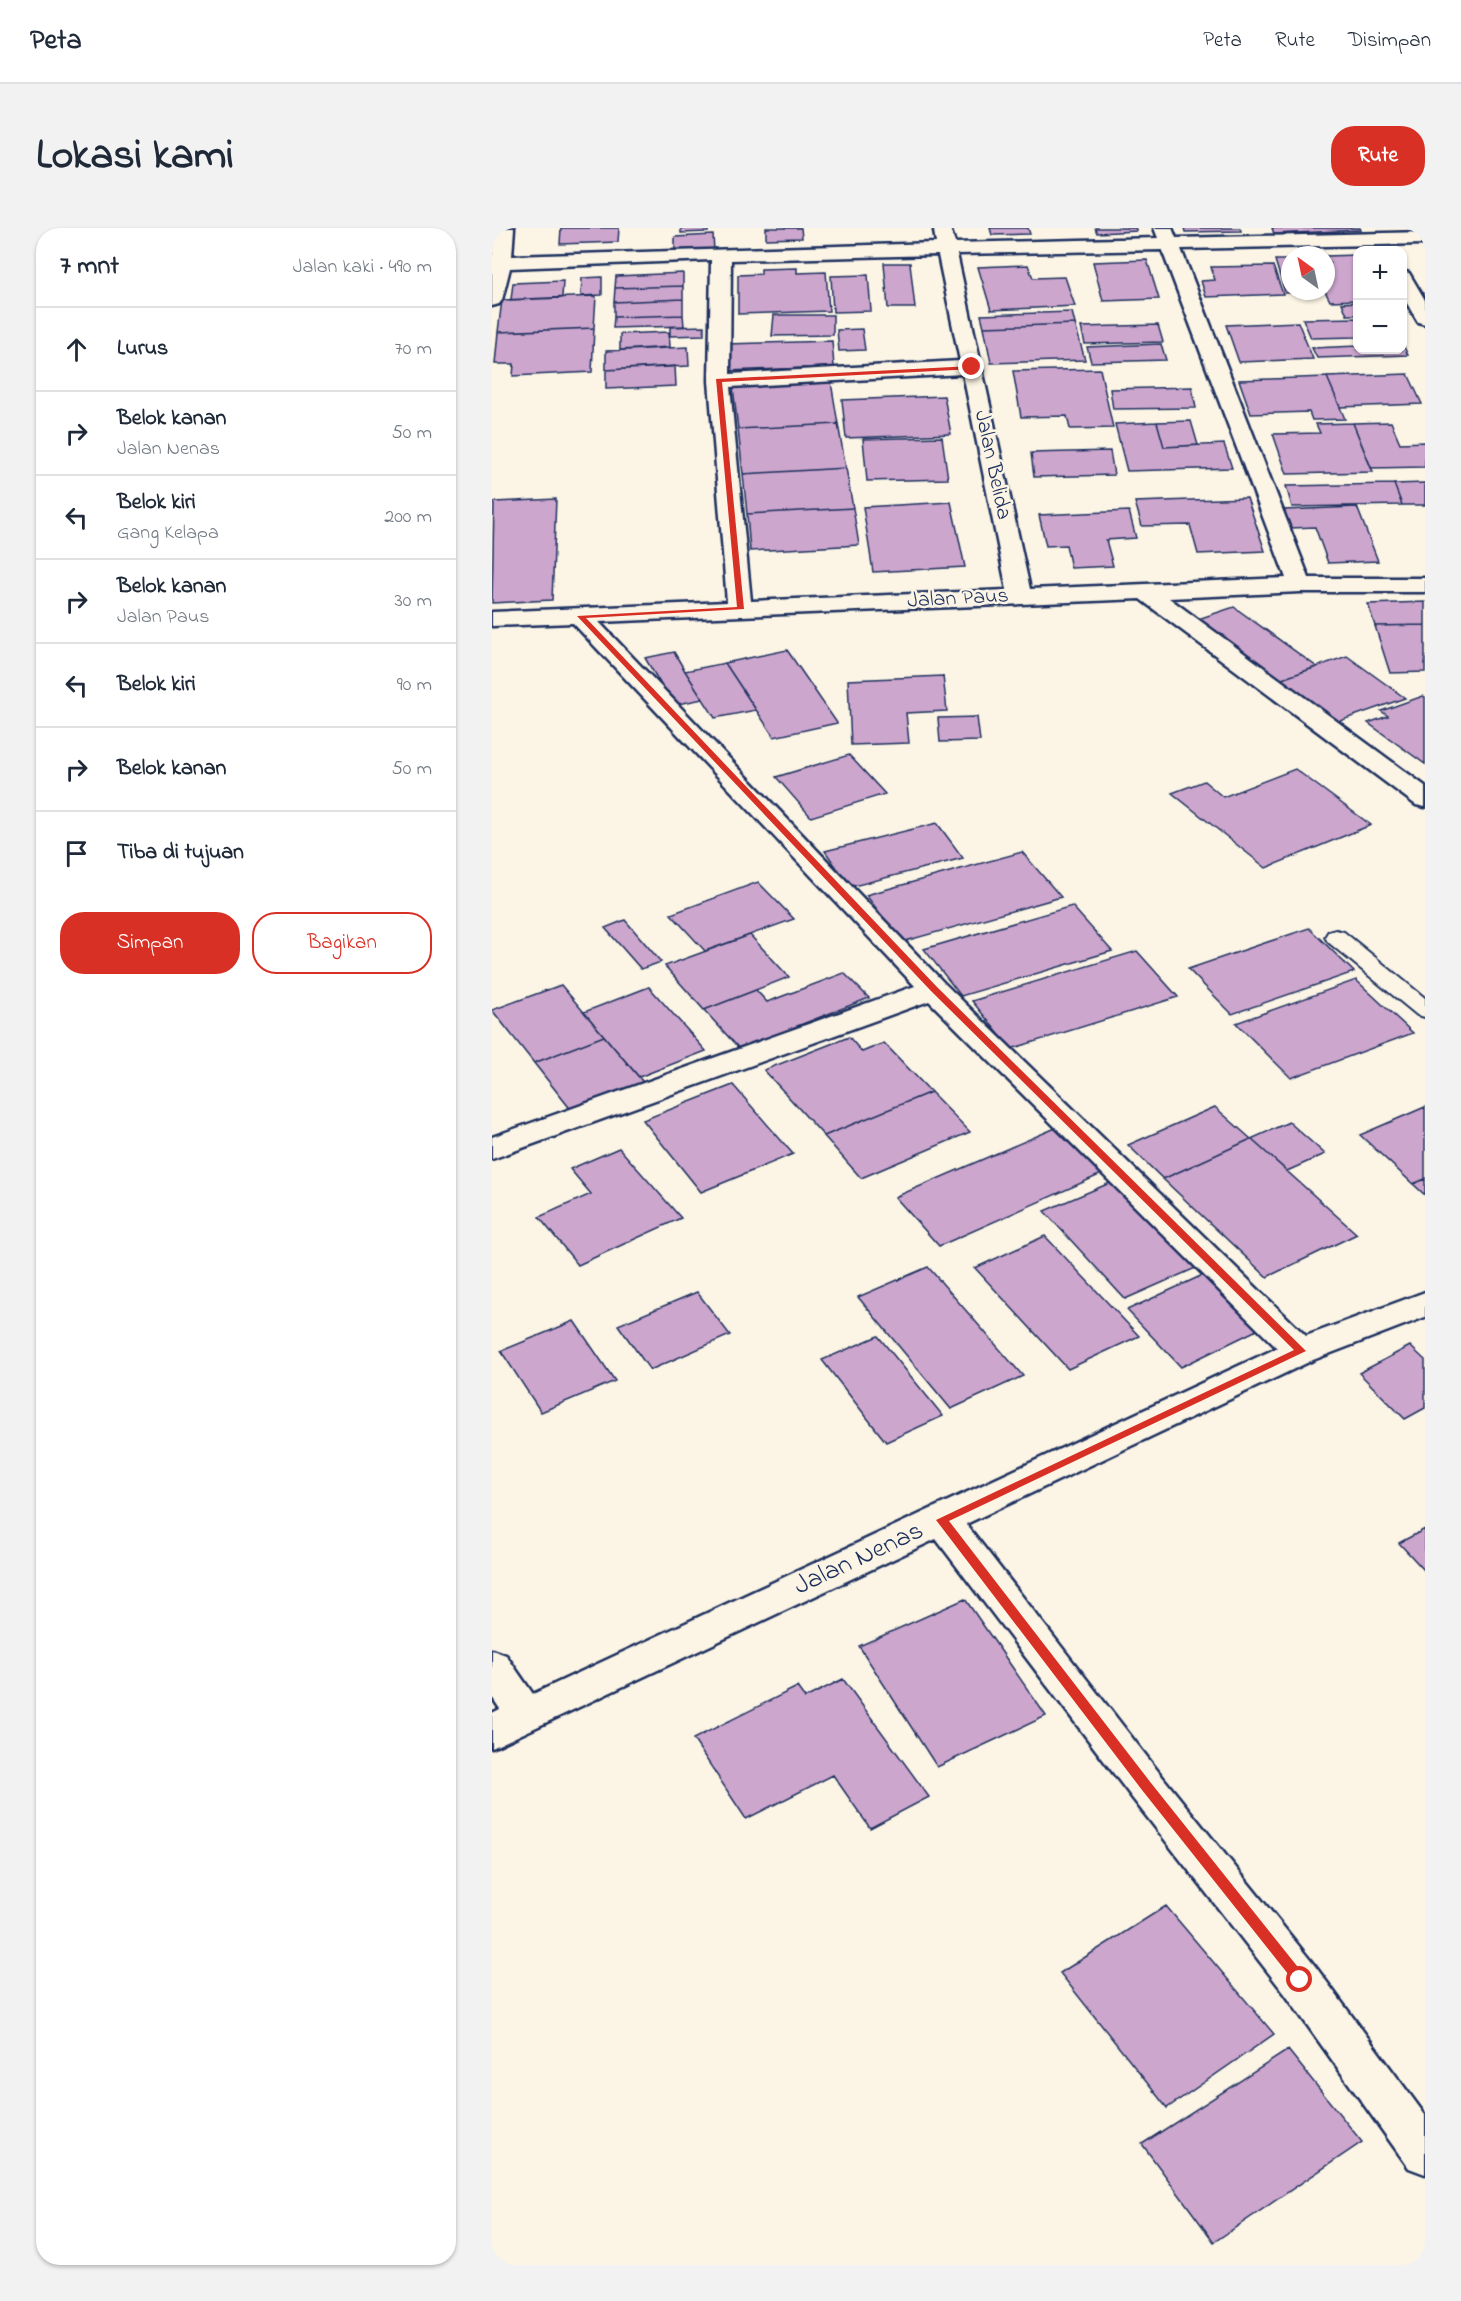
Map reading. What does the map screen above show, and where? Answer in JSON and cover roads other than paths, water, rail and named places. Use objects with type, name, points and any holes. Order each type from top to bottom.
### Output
[{"type":"street","points":[[492,300],[505,228]]},
{"type":"street","name":"Jalan Belida","points":[[942,228],[1020,596]]},
{"type":"street","points":[[497,263],[720,254],[947,250],[1167,237],[1425,238]]},
{"type":"street","points":[[1167,237],[1299,585]]},
{"type":"street","points":[[720,254],[718,381],[740,609]]},
{"type":"street","points":[[1407,286],[1425,318]]},
{"type":"street","points":[[718,381],[972,367]]},
{"type":"street","name":"Jalan Paus","points":[[492,619],[1299,585],[1425,585]]},
{"type":"street","points":[[1146,592],[1425,799]]},
{"type":"street","points":[[580,616],[934,989],[1301,1351]]},
{"type":"street","points":[[492,1149],[934,989]]},
{"type":"street","name":"Jalan Nenas","points":[[509,1723],[1301,1351],[1425,1304]]},
{"type":"street","points":[[942,1520],[1147,1787],[1300,1980],[1425,2152]]},
{"type":"street","points":[[492,1666],[509,1723]]},
{"type":"lane","points":[[1336,937],[1425,1010]]}]
